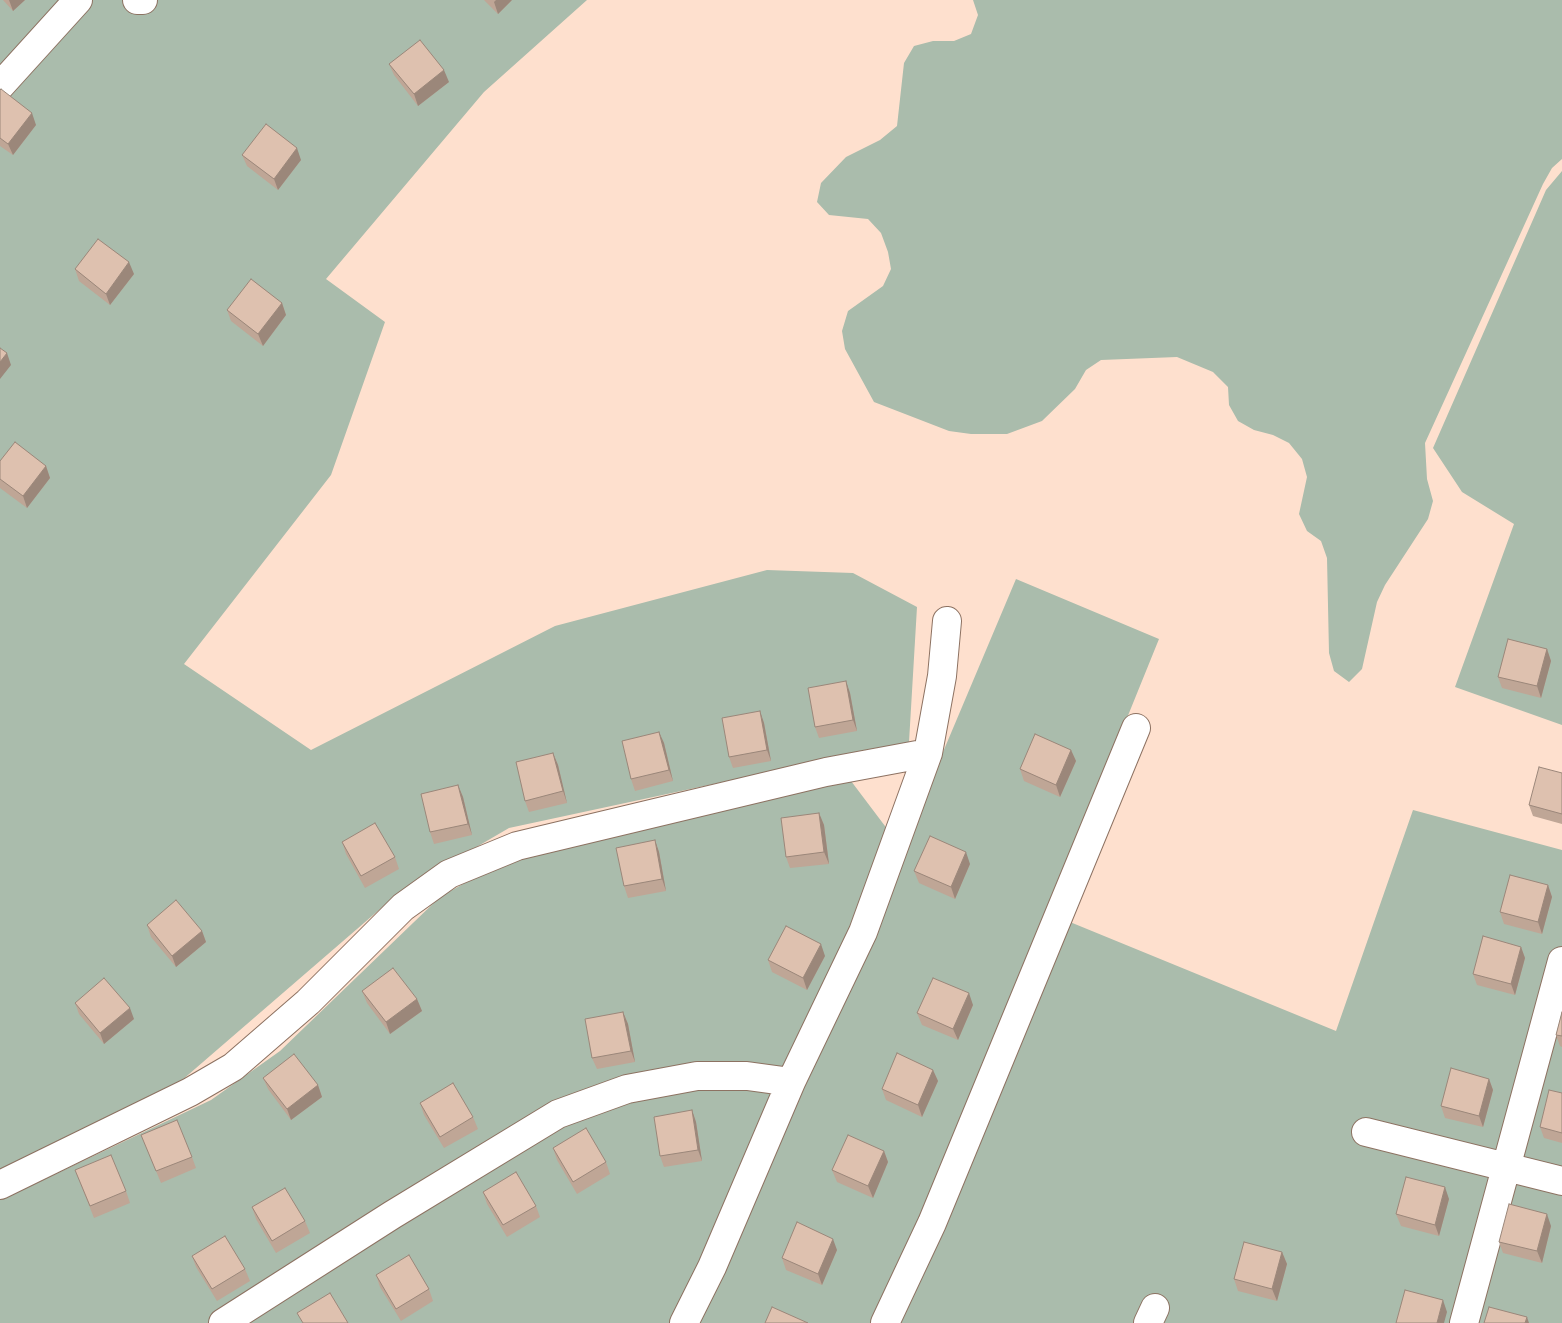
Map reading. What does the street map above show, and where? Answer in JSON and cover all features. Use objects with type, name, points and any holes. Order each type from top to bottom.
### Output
[{"type":"lane","points":[[0,86],[78,0]]},
{"type":"lane","points":[[137,0],[143,0]]},
{"type":"lane","points":[[684,1323],[712,1267],[791,1082],[863,932],[928,753],[942,676],[947,621]]},
{"type":"lane","points":[[885,1323],[932,1223],[1136,728]]},
{"type":"lane","points":[[0,1185],[190,1092],[233,1066],[308,1002],[403,906],[449,874],[517,846],[826,772],[928,753]]},
{"type":"lane","points":[[1464,1323],[1562,961]]},
{"type":"lane","points":[[223,1323],[392,1215],[558,1114],[627,1089],[697,1076],[748,1076],[791,1082]]},
{"type":"lane","points":[[1366,1132],[1562,1181]]},
{"type":"green space","points":[[0,0],[587,0],[484,92],[326,279],[385,322],[331,475],[184,664],[311,750],[555,626],[767,570],[853,573],[917,607],[909,742],[509,828],[401,891],[181,1081],[0,1170]]},
{"type":"green space","points":[[973,0],[1562,0],[1562,159],[1552,168],[1543,184],[1425,443],[1427,479],[1433,501],[1428,519],[1385,585],[1377,602],[1362,669],[1349,682],[1334,671],[1329,653],[1327,558],[1321,541],[1307,531],[1299,514],[1307,477],[1302,459],[1289,443],[1273,435],[1254,430],[1238,421],[1229,405],[1228,387],[1213,372],[1177,357],[1101,360],[1086,370],[1075,389],[1042,421],[1007,434],[971,434],[949,431],[874,402],[845,349],[842,331],[848,311],[883,286],[891,269],[888,252],[881,233],[868,219],[829,215],[817,202],[821,183],[846,157],[880,140],[897,126],[904,63],[914,46],[933,41],[954,41],[971,34],[978,15]]},
{"type":"green space","points":[[1562,171],[1562,725],[1455,687],[1514,524],[1462,492],[1433,448],[1546,190]]},
{"type":"green space","points":[[1016,579],[1159,639],[1048,913],[1336,1031],[1413,810],[1562,850],[1562,1323],[0,1323],[0,1199],[211,1100],[280,1051],[440,897],[495,866],[848,777],[888,830],[908,835]]},
{"type":"building","points":[[420,40],[444,70],[414,94],[389,64]]},
{"type":"building","points":[[1,89],[32,113],[8,144],[0,138]]},
{"type":"building","points":[[266,124],[297,148],[274,179],[242,155]]},
{"type":"building","points":[[98,239],[129,262],[106,294],[75,269]]},
{"type":"building","points":[[251,279],[282,303],[258,334],[227,310]]},
{"type":"building","points":[[0,348],[7,353],[0,362]]},
{"type":"building","points":[[15,442],[46,466],[23,496],[0,479],[0,461]]},
{"type":"building","points":[[1508,639],[1547,649],[1537,686],[1498,677]]},
{"type":"building","points":[[846,681],[853,720],[815,727],[808,688]]},
{"type":"building","points":[[760,711],[767,750],[729,757],[722,718]]},
{"type":"building","points":[[659,732],[669,770],[631,779],[622,741]]},
{"type":"building","points":[[1035,734],[1071,750],[1056,785],[1020,769]]},
{"type":"building","points":[[553,753],[563,791],[525,801],[516,762]]},
{"type":"building","points":[[1539,767],[1562,773],[1562,814],[1529,805]]},
{"type":"building","points":[[458,785],[468,824],[430,832],[421,794]]},
{"type":"building","points":[[819,813],[824,852],[786,857],[781,818]]},
{"type":"building","points":[[375,823],[395,857],[361,876],[342,842]]},
{"type":"building","points":[[930,836],[966,852],[951,887],[914,871]]},
{"type":"building","points":[[655,840],[662,879],[624,886],[616,848]]},
{"type":"building","points":[[1510,875],[1548,885],[1538,922],[1500,912]]},
{"type":"building","points":[[176,900],[202,931],[172,956],[147,925]]},
{"type":"building","points":[[786,926],[821,944],[803,978],[768,960]]},
{"type":"building","points":[[1483,936],[1521,947],[1511,984],[1473,974]]},
{"type":"building","points":[[393,968],[417,999],[386,1022],[362,991]]},
{"type":"building","points":[[104,978],[130,1008],[100,1033],[75,1003]]},
{"type":"building","points":[[933,978],[969,993],[953,1029],[917,1013]]},
{"type":"building","points":[[623,1012],[631,1051],[592,1058],[585,1019]]},
{"type":"building","points":[[1562,1012],[1562,1036],[1556,1035]]},
{"type":"building","points":[[897,1053],[933,1070],[918,1105],[882,1089]]},
{"type":"building","points":[[294,1054],[318,1085],[287,1109],[263,1078]]},
{"type":"building","points":[[1451,1068],[1489,1079],[1479,1116],[1441,1106]]},
{"type":"building","points":[[453,1083],[473,1117],[440,1137],[420,1103]]},
{"type":"building","points":[[1549,1090],[1562,1093],[1562,1133],[1540,1127]]},
{"type":"building","points":[[692,1110],[698,1150],[660,1156],[654,1117]]},
{"type":"building","points":[[177,1120],[192,1157],[156,1171],[141,1135]]},
{"type":"building","points":[[586,1128],[606,1162],[573,1182],[553,1148]]},
{"type":"building","points":[[848,1135],[884,1151],[868,1186],[832,1170]]},
{"type":"building","points":[[111,1155],[126,1191],[90,1206],[75,1170]]},
{"type":"building","points":[[516,1172],[536,1206],[503,1225],[483,1192]]},
{"type":"building","points":[[1406,1177],[1445,1187],[1435,1225],[1396,1214]]},
{"type":"building","points":[[285,1188],[305,1221],[272,1241],[252,1207]]},
{"type":"building","points":[[1509,1204],[1547,1214],[1537,1251],[1499,1242]]},
{"type":"building","points":[[797,1222],[833,1239],[818,1274],[782,1258]]},
{"type":"building","points":[[225,1236],[245,1269],[212,1289],[192,1256]]},
{"type":"building","points":[[1244,1242],[1282,1252],[1272,1289],[1234,1279]]},
{"type":"building","points":[[409,1255],[429,1289],[396,1309],[376,1275]]},
{"type":"building","points":[[1405,1290],[1443,1300],[1437,1323],[1396,1323]]},
{"type":"building","points":[[330,1293],[348,1323],[303,1323],[297,1313]]},
{"type":"building","points":[[772,1307],[808,1323],[765,1323]]},
{"type":"building","points":[[1489,1307],[1527,1317],[1525,1323],[1484,1323]]}]
